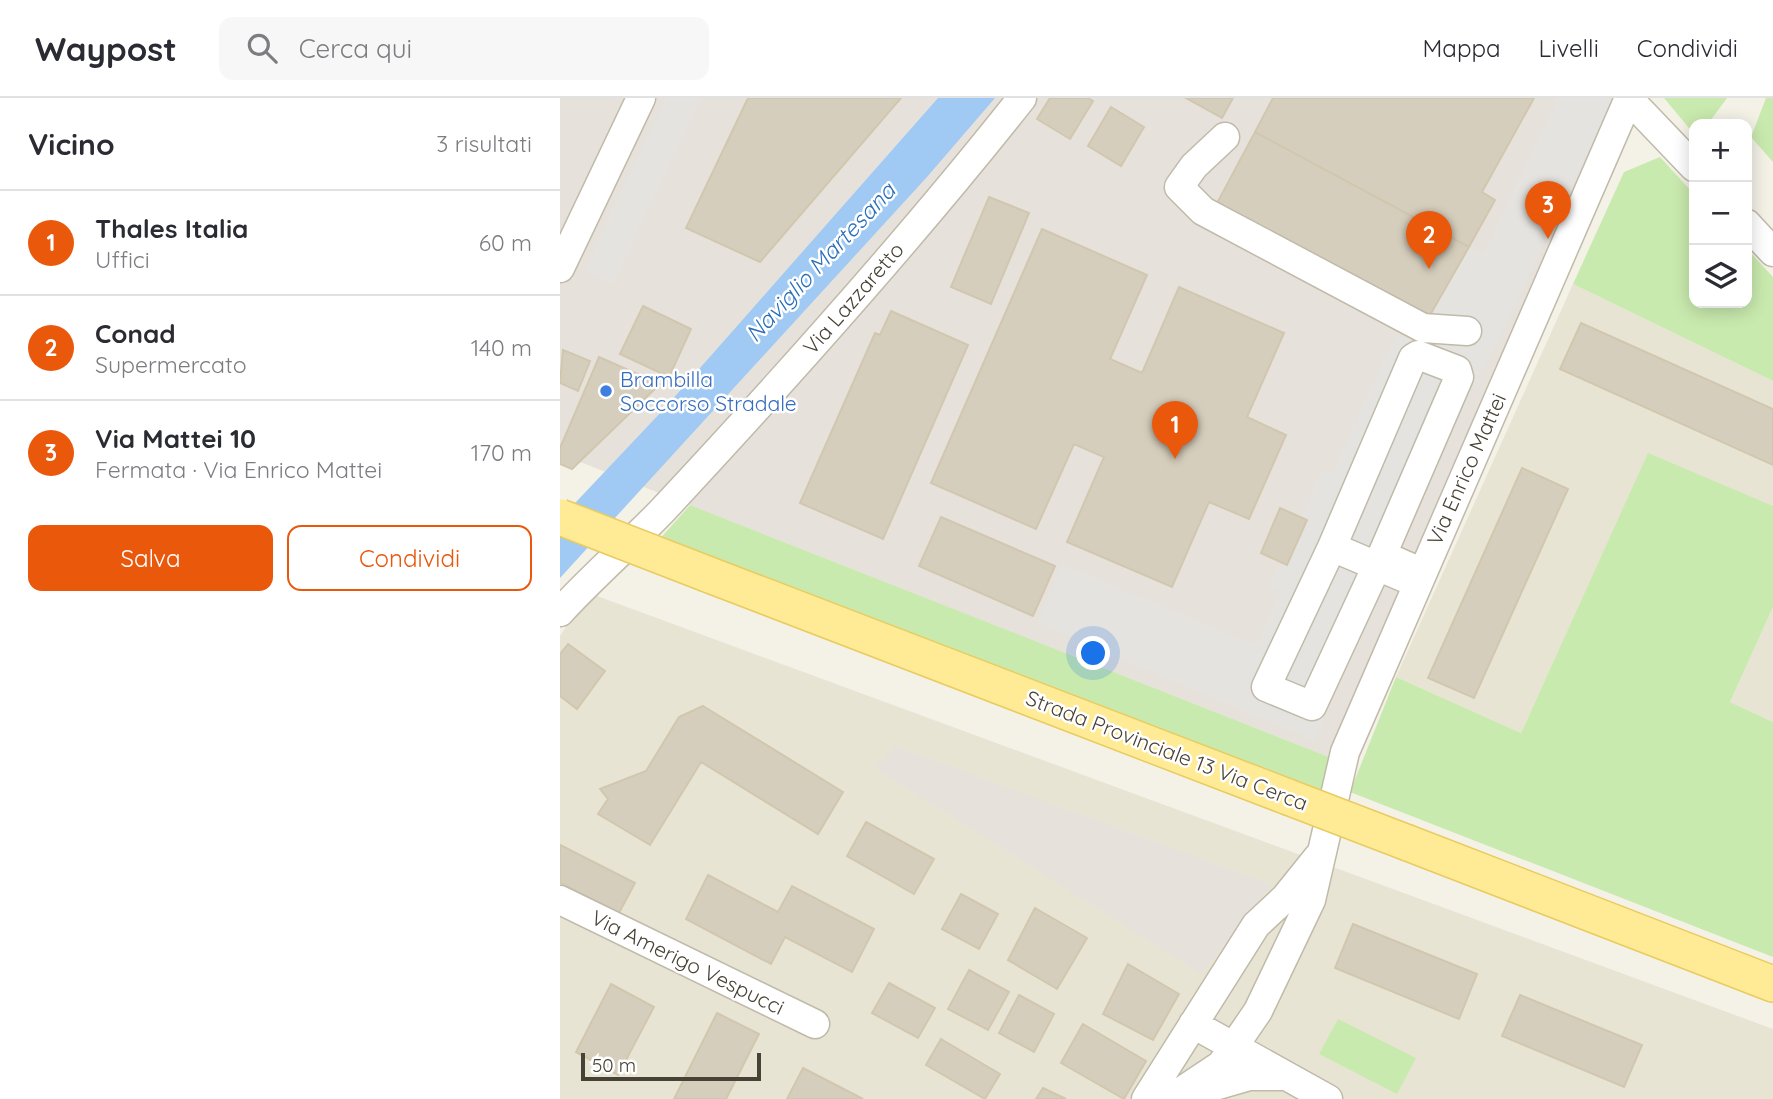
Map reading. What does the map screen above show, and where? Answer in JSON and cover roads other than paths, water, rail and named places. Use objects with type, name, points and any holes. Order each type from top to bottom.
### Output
[{"type":"main road","name":"Strada Provinciale 13 Via Cerca","points":[[560,517],[1773,984]]},
{"type":"street","points":[[560,268],[641,98]]},
{"type":"street","name":"Via Lazzaretto","points":[[560,612],[662,510],[804,354],[930,211],[1021,98]]},
{"type":"street","points":[[1629,99],[1689,162]]},
{"type":"street","name":"Via Enrico Mattei","points":[[1162,1098],[1210,1074],[1235,1049],[1258,1011],[1303,919],[1326,847],[1343,758],[1419,577],[1629,99]]},
{"type":"street","points":[[1225,137],[1194,166],[1179,187],[1203,211],[1423,328],[1467,331]]},
{"type":"street","points":[[1752,229],[1773,252]]},
{"type":"street","points":[[1418,355],[1457,370],[1460,377],[1380,560],[1313,705],[1266,687],[1332,547],[1413,358],[1418,355]]},
{"type":"street","points":[[1332,547],[1380,560],[1419,577]]},
{"type":"street","points":[[1162,1098],[1193,1024],[1256,925],[1285,898],[1326,847]]},
{"type":"street","name":"Via Amerigo Vespucci","points":[[560,900],[815,1024]]},
{"type":"street","points":[[1193,1024],[1328,1099]]},
{"type":"street","points":[[1162,1098],[1249,1076],[1283,1076]]},
{"type":"water","name":"Naviglio Martesana","points":[[938,98],[995,98],[927,177],[560,578],[560,519],[663,410]]},
{"type":"place","name":"Via Mattei 10","points":[[1548,239]]},
{"type":"place","name":"Conad","points":[[1429,269]]},
{"type":"place","name":"Brambilla Soccorso Stradale","points":[[606,391]]},
{"type":"place","name":"Thales Italia","points":[[1175,459]]}]
